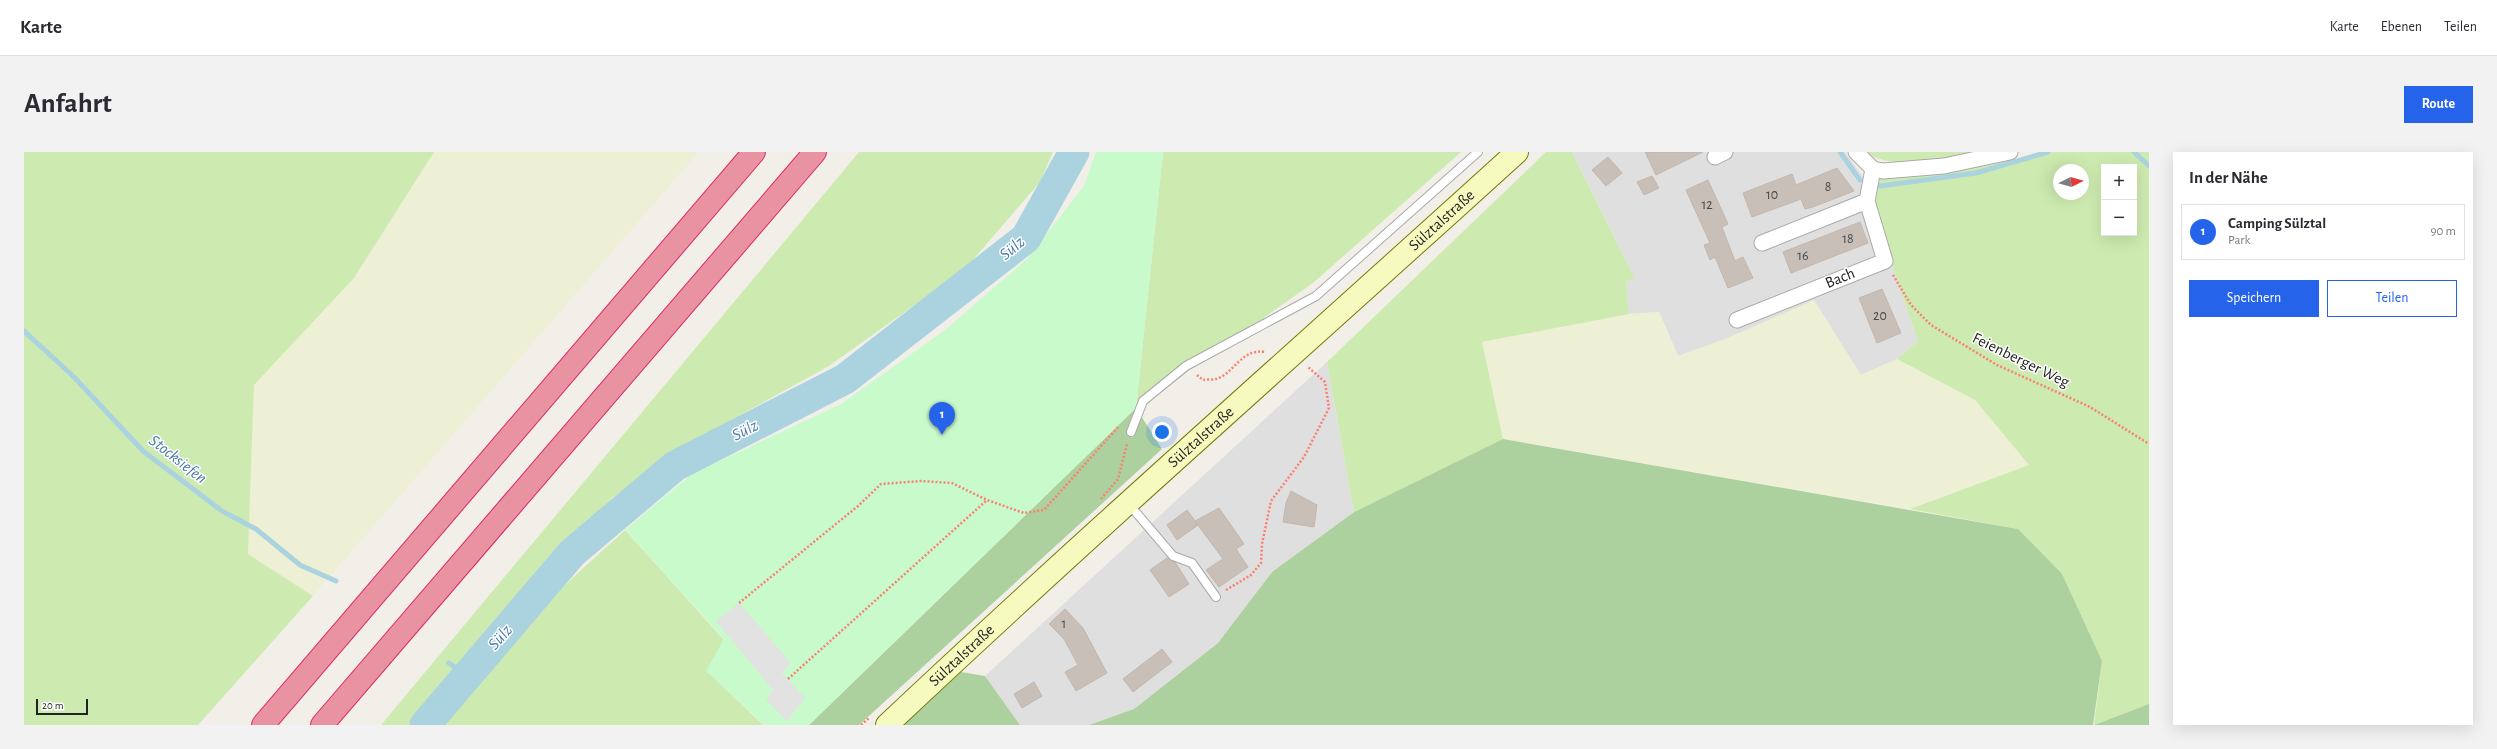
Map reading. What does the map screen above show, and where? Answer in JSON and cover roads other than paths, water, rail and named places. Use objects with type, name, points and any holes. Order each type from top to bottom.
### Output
[{"type":"highway","points":[[263,725],[754,152]]},
{"type":"highway","points":[[322,725],[815,152]]},
{"type":"main road","name":"Sülztalstraße","points":[[887,725],[1127,503],[1325,327],[1517,152]]},
{"type":"street","points":[[1856,152],[1873,169],[1883,171],[1944,166],[2010,152]]},
{"type":"street","points":[[1762,243],[1867,201],[1873,169]]},
{"type":"street","name":"Bach","points":[[1737,320],[1885,260],[1876,237],[1867,201]]},
{"type":"lane","points":[[1131,432],[1143,401],[1186,366],[1316,296],[1478,152]]},
{"type":"lane","points":[[1127,503],[1173,556],[1192,563],[1216,597]]},
{"type":"waterway","name":"Sülz","points":[[425,725],[572,553],[675,466],[845,379],[1026,238],[1074,152]]},
{"type":"waterway","points":[[1840,152],[1860,180]]},
{"type":"waterway","points":[[1880,186],[1976,173],[2048,152]]},
{"type":"waterway","points":[[2134,152],[2149,166]]},
{"type":"waterway","name":"Stocksiefen","points":[[24,331],[73,376],[143,451],[222,511],[256,529],[300,565],[336,581]]},
{"type":"waterway","name":"Stocksiefen","points":[[449,663],[467,676]]},
{"type":"place","name":"Camping Sülztal","points":[[942,435]]}]
